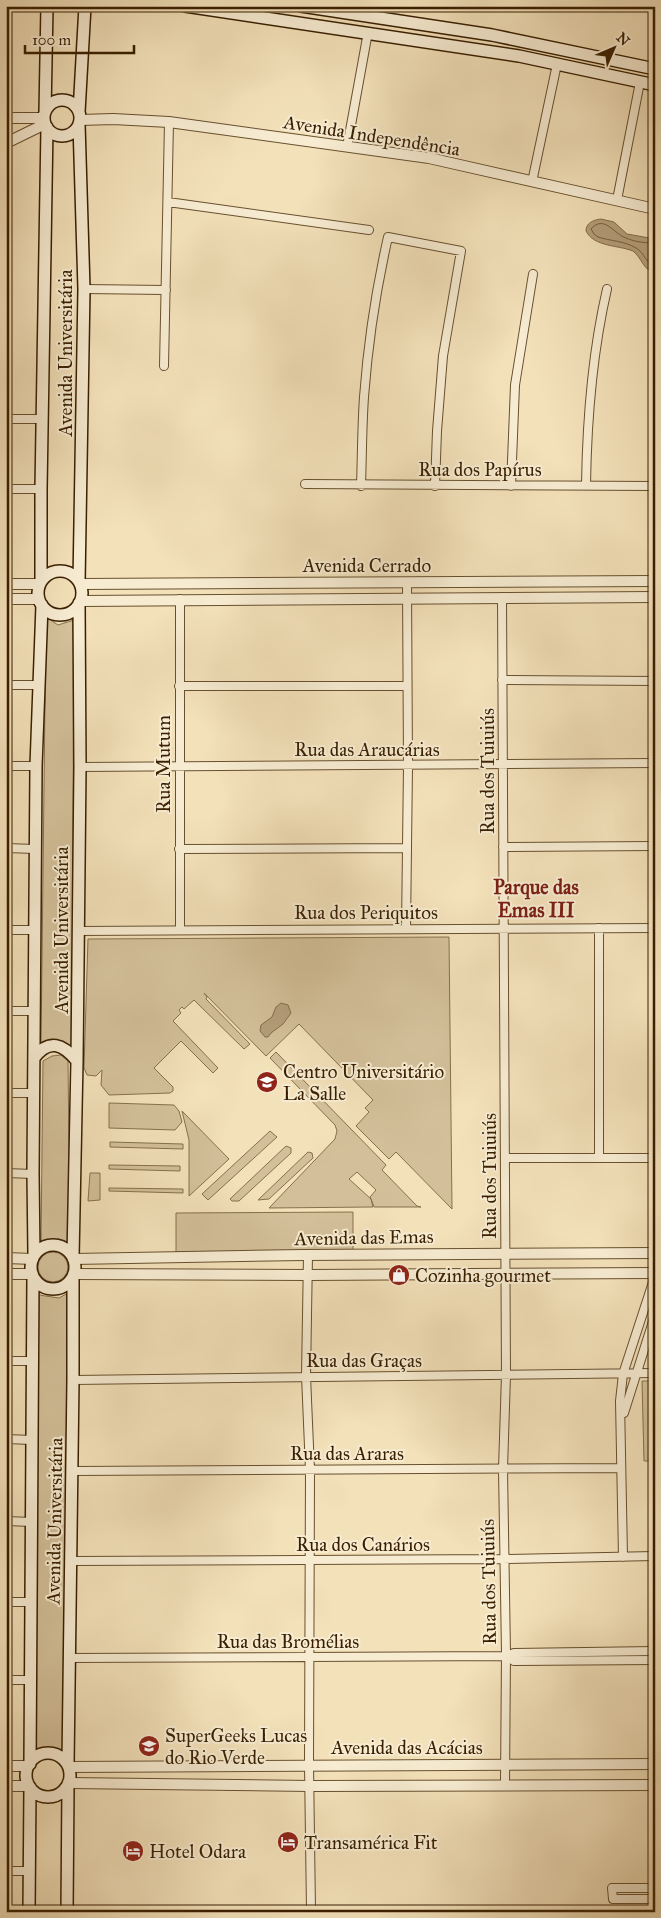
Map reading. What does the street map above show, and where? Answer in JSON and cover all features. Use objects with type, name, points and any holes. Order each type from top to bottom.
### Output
[{"type":"main road","name":"Avenida Universitária","points":[[40,582],[47,6]]},
{"type":"main road","name":"Avenida Universitária","points":[[80,583],[84,289],[79,119],[85,6]]},
{"type":"main road","points":[[185,6],[519,56],[655,85]]},
{"type":"main road","points":[[302,6],[492,35],[655,69]]},
{"type":"main road","points":[[60,100],[70,102],[79,119],[76,129],[66,135],[54,133],[45,120],[50,105],[60,100]]},
{"type":"main road","points":[[61,570],[74,575],[80,583],[82,593],[80,602],[72,611],[59,615],[51,613],[40,602],[38,595],[40,582],[53,571],[61,570]]},
{"type":"main road","name":"Avenida Universitária","points":[[34,1257],[36,766],[40,602]]},
{"type":"main road","name":"Avenida Universitária","points":[[73,1258],[77,1060],[80,602]]},
{"type":"main road","points":[[34,1058],[39,1051],[54,1045],[66,1048],[77,1060]]},
{"type":"main road","points":[[54,1245],[67,1250],[73,1258],[75,1268],[73,1275],[65,1286],[52,1289],[44,1288],[33,1276],[31,1268],[34,1257],[46,1246],[54,1245]]},
{"type":"main road","name":"Avenida Universitária","points":[[68,1766],[73,1275]]},
{"type":"main road","name":"Avenida Universitária","points":[[29,1765],[33,1276]]},
{"type":"main road","points":[[29,1912],[30,1787],[26,1776],[29,1765],[41,1754],[51,1754],[61,1757],[68,1766],[70,1775],[68,1784],[67,1912]]},
{"type":"main road","points":[[30,1787],[41,1796],[48,1797],[59,1794],[68,1784]]},
{"type":"street","points":[[347,147],[368,32]]},
{"type":"street","points":[[532,182],[557,64]]},
{"type":"street","points":[[617,200],[640,82]]},
{"type":"street","points":[[6,118],[45,120]]},
{"type":"street","name":"Avenida Independência","points":[[79,119],[168,122],[429,158],[655,209]]},
{"type":"street","points":[[6,143],[45,120]]},
{"type":"street","points":[[164,366],[168,122]]},
{"type":"street","points":[[168,202],[369,230]]},
{"type":"street","points":[[361,486],[368,348],[376,291],[388,237],[461,251],[443,356],[435,486]]},
{"type":"street","points":[[511,486],[515,386],[533,274]]},
{"type":"street","points":[[84,289],[166,290]]},
{"type":"street","points":[[586,485],[586,430],[590,385],[595,345],[607,289]]},
{"type":"street","points":[[6,419],[42,419]]},
{"type":"street","name":"Rua dos Papírus","points":[[305,484],[361,486],[655,486]]},
{"type":"street","points":[[6,489],[40,489]]},
{"type":"street","name":"Avenida Cerrado","points":[[80,583],[655,581]]},
{"type":"street","points":[[6,584],[40,582]]},
{"type":"street","points":[[406,928],[408,766],[407,583]]},
{"type":"street","name":"Avenida Cerrado","points":[[80,602],[180,598],[655,597]]},
{"type":"street","name":"Rua Mutum","points":[[180,598],[178,849],[180,930]]},
{"type":"street","name":"Rua dos Tuiuiús","points":[[502,598],[506,1375],[503,1469],[506,1656],[504,1785]]},
{"type":"street","points":[[6,599],[40,602]]},
{"type":"street","points":[[502,680],[655,682]]},
{"type":"street","points":[[6,685],[38,685]]},
{"type":"street","points":[[179,686],[407,686]]},
{"type":"street","name":"Rua das Araucárias","points":[[80,767],[655,763]]},
{"type":"street","points":[[6,766],[36,766]]},
{"type":"street","points":[[503,847],[655,846]]},
{"type":"street","points":[[6,848],[36,849]]},
{"type":"street","points":[[178,849],[406,848]]},
{"type":"street","points":[[598,928],[599,1158]]},
{"type":"street","name":"Rua dos Periquitos","points":[[78,931],[655,928]]},
{"type":"street","points":[[6,930],[35,930]]},
{"type":"street","points":[[6,1011],[34,1011]]},
{"type":"street","points":[[6,1093],[34,1093]]},
{"type":"street","points":[[505,1158],[655,1158]]},
{"type":"street","points":[[6,1173],[33,1174]]},
{"type":"street","name":"Avenida das Emas","points":[[73,1258],[655,1253]]},
{"type":"street","points":[[308,1256],[306,1376],[310,1470],[309,1764],[311,1910]]},
{"type":"street","points":[[6,1258],[34,1257]]},
{"type":"street","points":[[6,1274],[33,1276]]},
{"type":"street","points":[[623,1557],[620,1401],[623,1374],[655,1274]]},
{"type":"street","name":"Avenida das Emas","points":[[73,1275],[655,1274]]},
{"type":"street","points":[[621,1423],[655,1315]]},
{"type":"street","points":[[6,1360],[33,1361]]},
{"type":"street","name":"Rua das Graças","points":[[73,1380],[655,1373]]},
{"type":"street","points":[[6,1439],[32,1440]]},
{"type":"street","name":"Rua das Araras","points":[[72,1471],[621,1468]]},
{"type":"street","points":[[6,1522],[32,1522]]},
{"type":"street","name":"Rua dos Canários","points":[[71,1561],[310,1561],[655,1556]]},
{"type":"street","points":[[6,1602],[31,1602]]},
{"type":"street","name":"Rua das Bromélias","points":[[69,1658],[506,1656],[514,1653],[655,1651]]},
{"type":"street","name":"Rua das Bromélias","points":[[506,1656],[514,1661],[655,1660]]},
{"type":"street","points":[[6,1680],[30,1680]]},
{"type":"street","name":"Avenida das Acácias","points":[[68,1766],[655,1764]]},
{"type":"street","points":[[6,1766],[29,1765]]},
{"type":"street","name":"Avenida das Acácias","points":[[68,1784],[310,1786],[655,1785]]},
{"type":"street","points":[[6,1786],[30,1787]]},
{"type":"street","points":[[6,1871],[29,1871]]},
{"type":"street","points":[[655,1888],[612,1888],[613,1899],[655,1899]]},
{"type":"shaded area","points":[[46,617],[58,625],[74,620],[72,1050],[41,1046]]},
{"type":"shaded area","points":[[449,937],[452,1209],[396,1152],[389,1159],[356,1126],[369,1112],[365,1108],[373,1100],[299,1024],[266,1056],[204,993],[207,997],[206,999],[250,1044],[244,1049],[194,1000],[184,1009],[182,1007],[179,1010],[181,1013],[173,1021],[218,1068],[213,1073],[181,1041],[154,1068],[173,1087],[173,1091],[170,1093],[109,1095],[101,1085],[102,1070],[96,1076],[87,1075],[84,1068],[88,939]]},
{"type":"shaded area","points":[[276,1052],[386,1165],[382,1170],[417,1206],[421,1207],[374,1207],[371,1199],[373,1207],[269,1208],[335,1139],[337,1131],[335,1125],[270,1058]],"holes":[[[357,1172],[376,1190],[370,1197],[371,1199],[349,1179]]]},
{"type":"shaded area","points":[[61,1055],[68,1061],[70,1243],[59,1239],[41,1243],[43,1061],[52,1056]]},
{"type":"shaded area","points":[[109,1103],[174,1105],[179,1111],[182,1122],[175,1130],[109,1128]]},
{"type":"shaded area","points":[[182,1111],[229,1159],[189,1196],[189,1140]]},
{"type":"shaded area","points":[[270,1131],[277,1137],[208,1200],[202,1194]]},
{"type":"shaded area","points":[[110,1142],[183,1144],[183,1149],[110,1147]]},
{"type":"shaded area","points":[[286,1146],[291,1148],[291,1153],[239,1201],[232,1201],[230,1199]]},
{"type":"shaded area","points":[[308,1152],[312,1153],[313,1158],[269,1199],[258,1200]]},
{"type":"shaded area","points":[[109,1165],[180,1166],[180,1171],[109,1169]]},
{"type":"shaded area","points":[[90,1173],[100,1173],[100,1200],[88,1201]]},
{"type":"shaded area","points":[[109,1188],[183,1189],[183,1193],[109,1191]]},
{"type":"shaded area","points":[[353,1212],[353,1252],[176,1252],[176,1213]]},
{"type":"shaded area","points":[[53,1252],[64,1256],[68,1267],[64,1278],[53,1282],[42,1278],[38,1267],[42,1256]]},
{"type":"shaded area","points":[[68,1293],[64,1753],[45,1751],[34,1754],[39,1295],[59,1298]]},
{"type":"shaded area","points":[[642,1381],[655,1381],[655,1461],[644,1461]]},
{"type":"water","points":[[601,219],[614,222],[627,234],[655,239],[655,273],[645,267],[633,251],[600,243],[590,236],[586,231],[587,226],[593,221]]},
{"type":"water","points":[[281,1003],[288,1005],[291,1013],[283,1024],[268,1037],[265,1037],[260,1031],[261,1025],[272,1017],[276,1007]]},
{"type":"place","name":"Centro Universitário La Salle","points":[[267,1082]]},
{"type":"place","name":"Cozinha gourmet","points":[[399,1275]]},
{"type":"place","name":"SuperGeeks Lucas do Rio Verde","points":[[149,1746]]},
{"type":"place","name":"Transamérica Fit","points":[[288,1842]]},
{"type":"place","name":"Hotel Odara","points":[[133,1851]]},
{"type":"district","name":"Parque das Emas III","points":[[536,898]]}]
